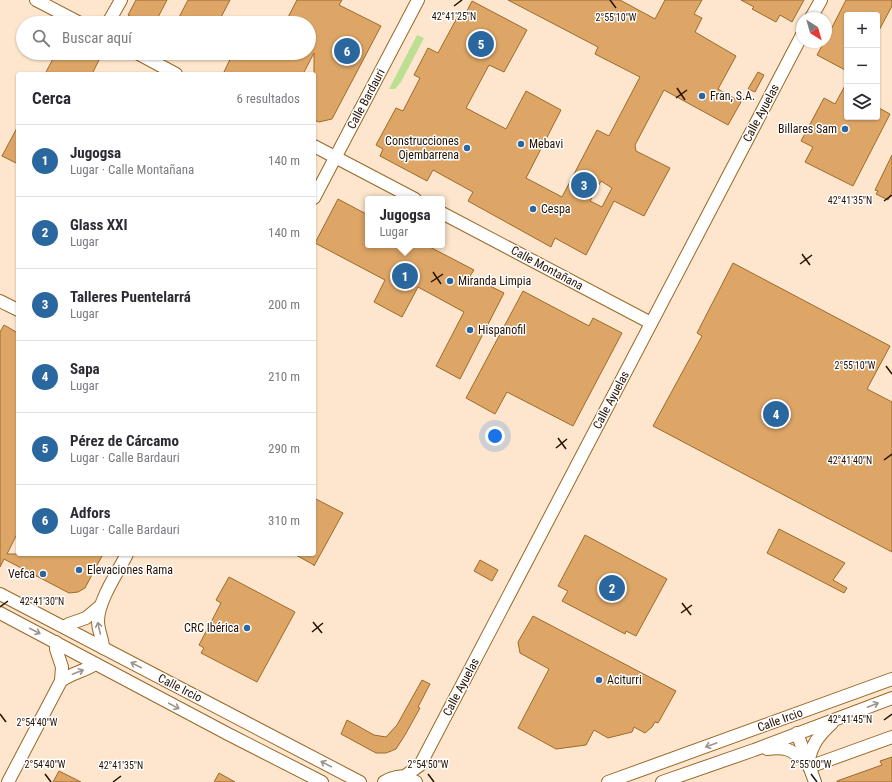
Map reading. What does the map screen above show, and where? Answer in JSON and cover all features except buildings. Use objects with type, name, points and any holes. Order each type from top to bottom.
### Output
[{"type":"street","points":[[36,0],[67,16]]},
{"type":"street","points":[[112,16],[121,0]]},
{"type":"street","name":"Calle Bardauri","points":[[316,194],[418,0]]},
{"type":"street","points":[[814,12],[820,0]]},
{"type":"street","name":"Calle Ayuelas","points":[[384,782],[389,779],[405,776],[420,765],[796,46]]},
{"type":"street","points":[[150,60],[172,72]]},
{"type":"street","points":[[316,147],[409,196]]},
{"type":"street","name":"Calle Montañana","points":[[445,215],[651,323]]},
{"type":"street","points":[[0,301],[16,309]]},
{"type":"street","points":[[103,648],[103,642],[98,628],[100,607],[126,556]]},
{"type":"street","name":"Calle Ircio","points":[[0,594],[360,782]]},
{"type":"street","points":[[64,627],[86,618],[100,607]]},
{"type":"street","name":"Calle Ircio","points":[[0,613],[322,782]]},
{"type":"street","points":[[56,642],[56,650],[62,667],[61,681]]},
{"type":"street","points":[[8,782],[61,681],[68,675],[96,664]]},
{"type":"street","name":"Calle Ircio","points":[[608,782],[892,678]]},
{"type":"street","points":[[815,782],[797,733],[802,716],[836,705],[843,696]]},
{"type":"street","name":"Calle Ircio","points":[[662,782],[754,750],[892,698]]},
{"type":"street","points":[[809,765],[811,751],[816,740],[836,719]]},
{"type":"street","name":"Calle Ircio","points":[[735,736],[744,738],[782,724],[797,733]]},
{"type":"street","points":[[809,765],[892,737]]},
{"type":"street","points":[[754,750],[780,747],[789,750],[809,765]]},
{"type":"street","points":[[420,765],[421,782]]},
{"type":"street","points":[[685,782],[706,767]]},
{"type":"street","points":[[397,777],[410,778],[416,782]]},
{"type":"green space","points":[[417,35],[424,38],[401,82],[395,89],[389,89]]},
{"type":"place","name":"Pérez de Cárcamo","points":[[481,44]]},
{"type":"place","name":"Adfors","points":[[347,51]]},
{"type":"place","name":"Fran, S.A.","points":[[702,96]]},
{"type":"place","name":"Billares Sam","points":[[845,129]]},
{"type":"place","name":"Mebavi","points":[[521,144]]},
{"type":"place","name":"Construcciones Ojembarrena","points":[[467,148]]},
{"type":"place","name":"Talleres Puentelarrá","points":[[584,185]]},
{"type":"place","name":"Cespa","points":[[533,209]]},
{"type":"place","name":"Jugogsa","points":[[405,276]]},
{"type":"place","name":"Miranda Limpia","points":[[450,281]]},
{"type":"place","name":"Hispanofil","points":[[470,330]]},
{"type":"place","name":"Sapa","points":[[776,414]]},
{"type":"place","name":"Elevaciones Rama","points":[[79,570]]},
{"type":"place","name":"Vefca","points":[[43,574]]},
{"type":"place","name":"Glass XXI","points":[[612,588]]},
{"type":"place","name":"CRC Ibérica","points":[[247,628]]},
{"type":"place","name":"Aciturri","points":[[599,680]]}]
